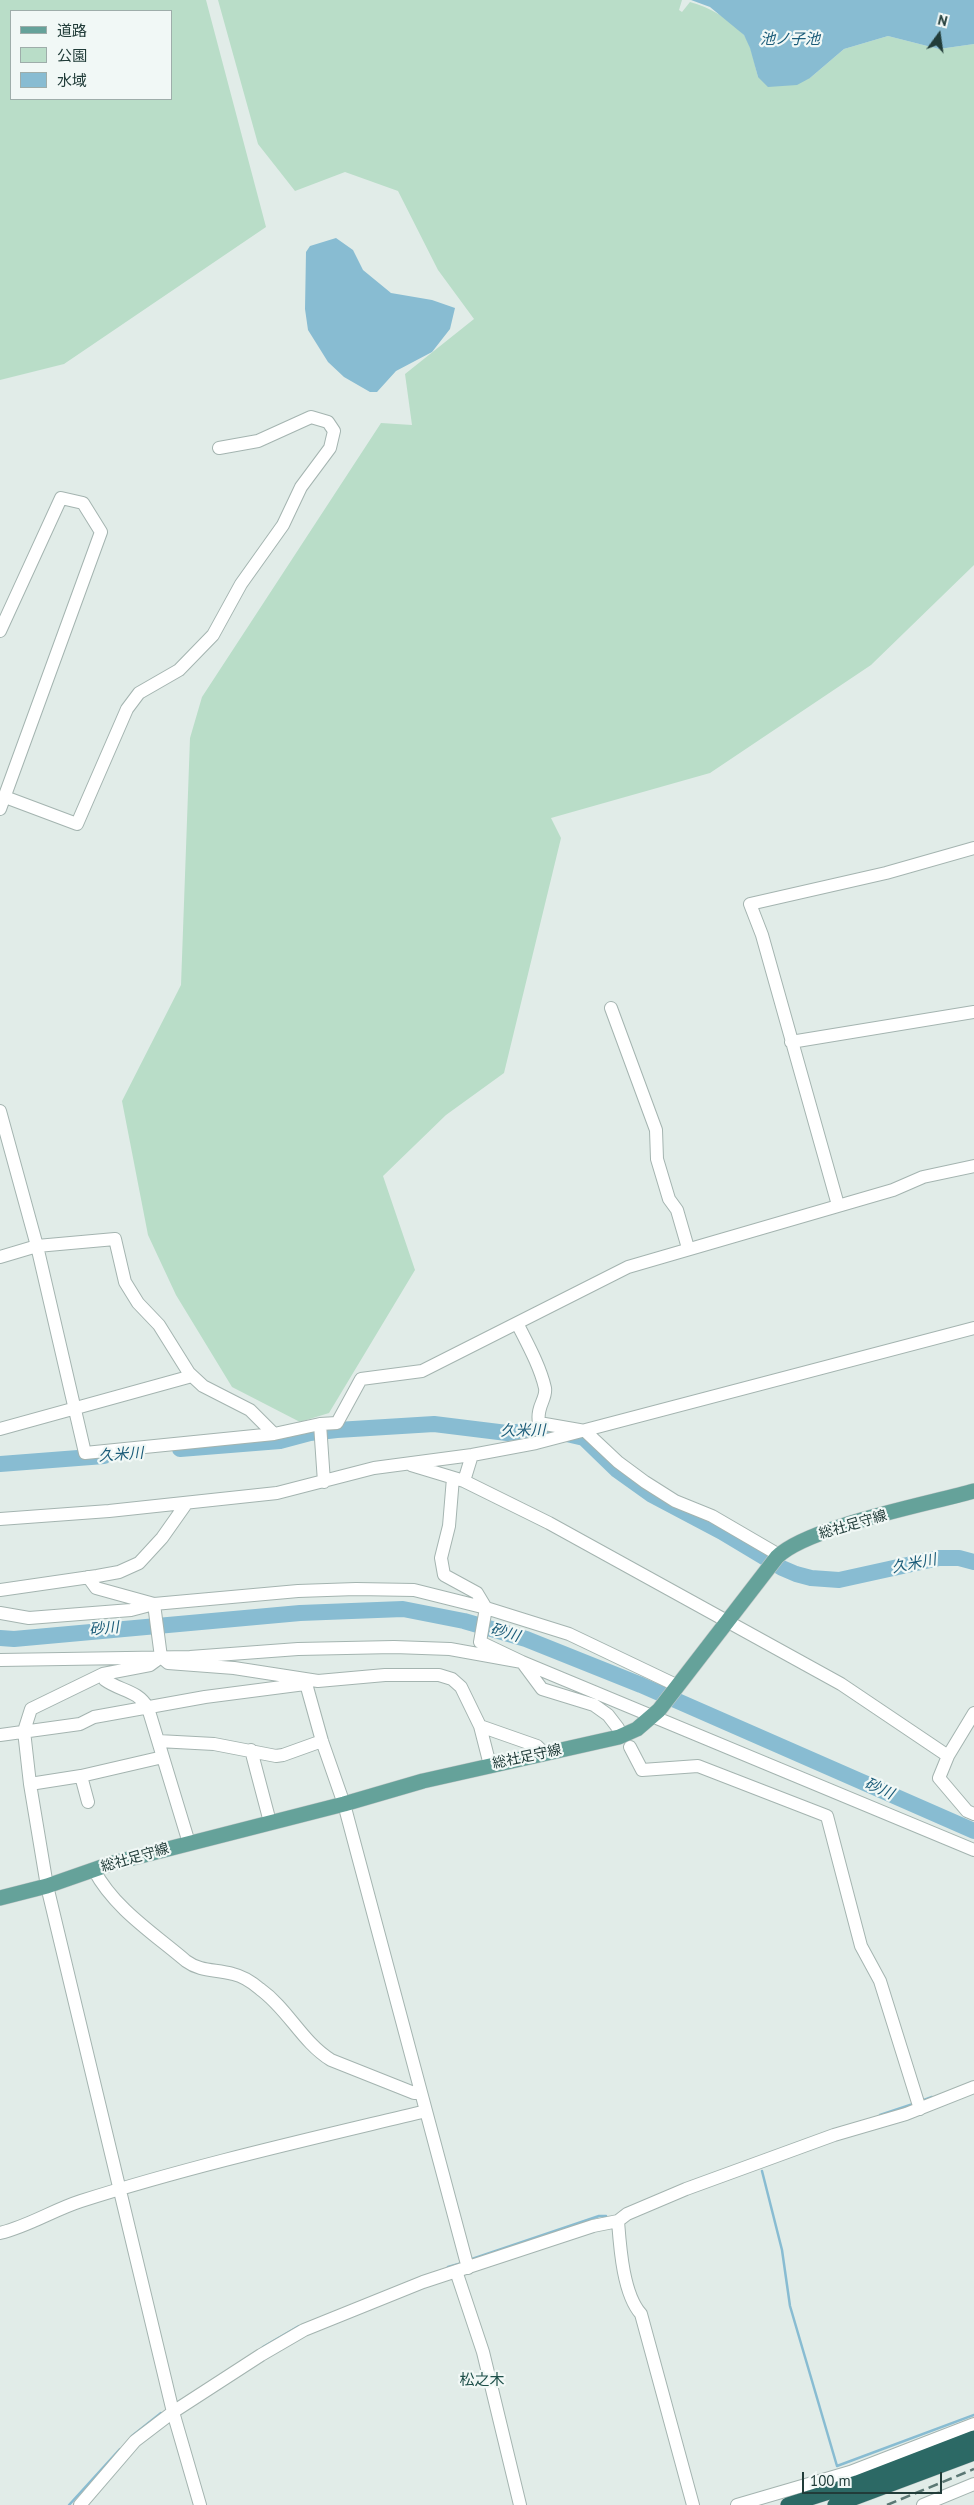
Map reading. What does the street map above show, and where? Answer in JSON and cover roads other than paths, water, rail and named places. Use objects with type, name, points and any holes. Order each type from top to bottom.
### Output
[{"type":"highway","points":[[788,2505],[857,2483],[974,2438]]},
{"type":"highway","points":[[835,2505],[974,2454]]},
{"type":"main road","name":"総社足守線","points":[[0,1898],[47,1886],[94,1870],[189,1843],[490,1765],[619,1737],[638,1729],[656,1713],[775,1560],[807,1538],[974,1491]]},
{"type":"street","points":[[0,631],[61,498],[83,503],[101,532],[2,803],[77,824],[134,697],[179,670],[213,635],[241,584],[283,526],[302,487],[330,448],[334,431],[328,422],[311,417],[258,441],[219,448]]},
{"type":"street","points":[[838,1205],[762,935],[750,904],[886,873],[974,848]]},
{"type":"street","points":[[611,1008],[656,1130],[657,1159],[669,1199],[677,1210],[688,1248]]},
{"type":"street","points":[[791,1042],[974,1012]]},
{"type":"street","points":[[0,1111],[37,1246],[85,1453],[320,1430],[337,1423],[361,1379],[422,1371],[628,1267],[688,1248],[893,1190],[923,1177],[974,1166]]},
{"type":"street","points":[[0,1257],[37,1246],[115,1239],[125,1282],[138,1303],[159,1325],[192,1376],[203,1386],[250,1410],[274,1434]]},
{"type":"street","points":[[517,1322],[545,1389],[545,1395],[538,1413],[539,1422],[580,1432],[645,1482],[676,1501],[712,1516],[775,1560]]},
{"type":"street","points":[[0,1519],[186,1504],[276,1493],[374,1468],[472,1455],[580,1432],[974,1328]]},
{"type":"street","points":[[0,1429],[192,1376]]},
{"type":"street","points":[[320,1430],[324,1482]]},
{"type":"street","points":[[472,1455],[458,1479],[442,1558],[444,1575],[477,1593],[486,1608],[480,1642]]},
{"type":"street","points":[[405,1463],[458,1479],[550,1523],[841,1684],[948,1756]]},
{"type":"street","points":[[0,1590],[119,1572],[139,1563],[162,1538],[186,1504]]},
{"type":"street","points":[[88,1576],[96,1588],[154,1604]]},
{"type":"street","points":[[0,1613],[29,1618],[131,1610],[154,1604],[298,1592],[414,1590],[486,1608],[569,1634],[676,1688]]},
{"type":"street","points":[[154,1604],[161,1657],[168,1663],[234,1668],[305,1682]]},
{"type":"street","points":[[460,1651],[480,1642],[522,1662],[656,1713],[804,1781],[974,1850]]},
{"type":"street","points":[[0,1660],[190,1657],[298,1649],[394,1646],[460,1651],[522,1662],[542,1689],[594,1705],[608,1715],[618,1728]]},
{"type":"street","points":[[161,1657],[150,1665],[104,1674],[31,1709],[24,1731],[30,1784],[47,1886],[173,2412],[200,2505]]},
{"type":"street","points":[[104,1674],[105,1680],[133,1692],[145,1702],[189,1843]]},
{"type":"street","points":[[0,1735],[80,1724],[94,1717],[205,1697],[305,1682],[385,1674],[439,1675],[452,1679],[460,1687],[480,1726],[490,1765]]},
{"type":"street","points":[[305,1682],[322,1741],[344,1804],[426,2111],[462,2269],[520,2505]]},
{"type":"street","points":[[974,1713],[948,1756],[939,1778],[967,1811],[974,1814]]},
{"type":"street","points":[[480,1726],[537,1746],[544,1753]]},
{"type":"street","points":[[158,1741],[214,1744],[283,1756],[322,1741]]},
{"type":"street","points":[[630,1747],[642,1770],[698,1766],[826,1816],[861,1946],[880,1981],[919,2104]]},
{"type":"street","points":[[251,1750],[270,1822]]},
{"type":"street","points":[[30,1784],[81,1776],[163,1757]]},
{"type":"street","points":[[81,1776],[88,1802]]},
{"type":"street","points":[[94,1870],[103,1886],[115,1901],[186,1961],[202,1970],[235,1974],[259,1988],[272,1999],[320,2053],[331,2060],[386,2082],[414,2093],[421,2093]]},
{"type":"street","points":[[80,2505],[135,2441],[173,2412],[261,2355],[304,2330],[423,2282],[584,2229],[618,2221],[626,2214],[712,2179],[919,2104],[974,2087]]},
{"type":"street","points":[[0,2233],[20,2228],[81,2200],[205,2164],[426,2111]]},
{"type":"street","points":[[618,2221],[625,2274],[636,2308],[641,2314],[693,2505]]},
{"type":"street","points":[[737,2505],[850,2472],[974,2424]]},
{"type":"street","points":[[923,2505],[974,2484]]},
{"type":"water","name":"池ノ子池","points":[[691,0],[974,0],[974,44],[939,49],[888,36],[844,49],[810,78],[797,85],[768,87],[758,77],[750,48],[744,35],[710,7]]},
{"type":"water","points":[[336,238],[353,250],[363,270],[391,293],[432,300],[455,308],[450,329],[432,352],[396,371],[377,392],[370,392],[344,377],[328,362],[308,330],[305,309],[306,252],[310,246]]},
{"type":"waterway","name":"久米川","points":[[180,1449],[280,1441],[310,1433],[337,1430],[434,1424],[507,1433],[545,1429],[584,1438],[617,1470],[652,1495],[796,1574],[811,1578],[839,1580],[939,1558],[959,1558],[974,1562]]},
{"type":"waterway","name":"久米川","points":[[0,1464],[104,1456]]},
{"type":"waterway","name":"砂川","points":[[0,1638],[14,1639],[300,1613],[403,1609],[464,1621],[526,1639],[641,1685],[974,1831]]},
{"type":"waterway","points":[[921,2101],[932,2097]]},
{"type":"waterway","points":[[880,2115],[913,2104]]},
{"type":"waterway","points":[[762,2171],[782,2250],[790,2306],[837,2466],[974,2415]]},
{"type":"waterway","points":[[469,2260],[599,2216],[606,2216]]},
{"type":"waterway","points":[[448,2267],[462,2263]]},
{"type":"waterway","points":[[263,2347],[299,2326]]},
{"type":"waterway","points":[[132,2436],[161,2413]]},
{"type":"waterway","points":[[69,2505],[120,2449]]},
{"type":"railway","points":[[887,2505],[974,2469]]},
{"type":"district","name":"松之木","points":[[482,2381]]}]
